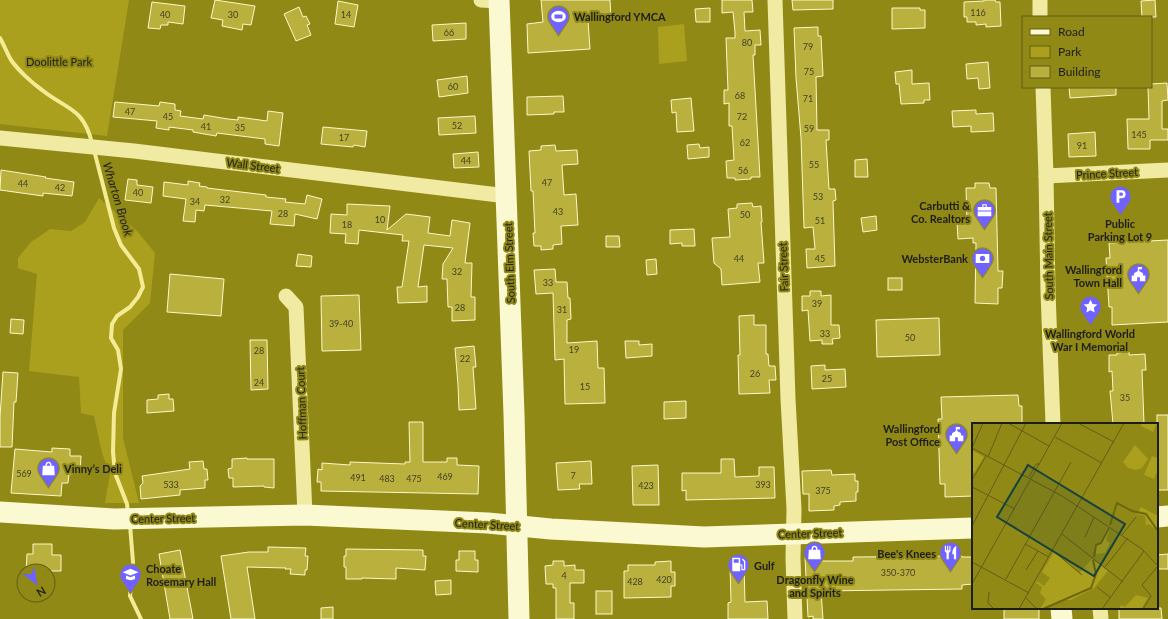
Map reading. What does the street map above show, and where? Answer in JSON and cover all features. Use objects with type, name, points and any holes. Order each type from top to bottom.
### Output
[{"type":"main road","name":"South Elm Street","points":[[493,0],[507,196],[519,619]]},
{"type":"main road","name":"Center Street","points":[[0,512],[114,520],[305,515],[687,536],[972,528]]},
{"type":"main road","points":[[1158,517],[1168,516]]},
{"type":"main road","points":[[1061,609],[1062,619]]},
{"type":"street","name":"Fair Street","points":[[774,0],[787,391],[794,509],[793,558],[795,619]]},
{"type":"street","points":[[1040,0],[1040,16]]},
{"type":"street","name":"South Main Street","points":[[1043,88],[1053,423]]},
{"type":"street","name":"Wall Street","points":[[0,138],[102,148],[507,196]]},
{"type":"street","name":"Prince Street","points":[[1046,176],[1168,170]]},
{"type":"street","name":"Hoffman Court","points":[[286,296],[296,307],[305,515]]},
{"type":"street","points":[[1100,609],[1101,619]]},
{"type":"green space","name":"Doolittle Park","points":[[0,0],[129,0],[107,136],[0,124]]},
{"type":"green space","points":[[684,24],[687,61],[659,64],[658,27]]},
{"type":"green space","points":[[99,198],[137,231],[155,253],[150,303],[123,330],[123,438],[139,503],[105,503],[110,474],[102,453],[94,416],[81,413],[79,377],[29,371],[37,274],[18,268],[18,258],[30,243],[50,229],[71,231],[85,222]]},
{"type":"building","points":[[215,0],[255,6],[251,25],[243,24],[242,30],[222,26],[223,20],[211,18]]},
{"type":"building","name":"Wallingford YMCA","points":[[541,0],[610,0],[611,19],[588,21],[590,49],[528,53],[527,24],[543,22]]},
{"type":"building","points":[[722,0],[752,0],[753,12],[744,12],[745,31],[760,30],[761,45],[755,45],[755,55],[753,55],[760,177],[751,177],[751,179],[735,180],[735,178],[727,178],[726,161],[734,160],[732,126],[729,126],[729,103],[724,104],[724,90],[728,90],[726,38],[735,38],[735,32],[733,12],[722,13]]},
{"type":"building","points":[[792,0],[833,0],[833,9],[793,10]]},
{"type":"building","points":[[995,0],[996,2],[1000,2],[1001,26],[986,27],[986,24],[976,25],[976,22],[967,22],[967,17],[964,17],[964,2]]},
{"type":"building","points":[[1155,0],[1156,17],[1142,16],[1141,1]]},
{"type":"building","points":[[338,1],[358,5],[354,27],[335,24]]},
{"type":"building","points":[[152,2],[185,6],[183,24],[168,22],[168,25],[161,25],[160,29],[148,28]]},
{"type":"building","points":[[299,7],[303,17],[306,16],[310,24],[307,25],[311,35],[296,41],[284,14]]},
{"type":"building","points":[[710,8],[710,22],[696,22],[695,9]]},
{"type":"building","points":[[892,8],[920,8],[920,10],[925,10],[925,28],[892,29]]},
{"type":"building","points":[[466,23],[466,39],[433,41],[432,25]]},
{"type":"building","points":[[818,27],[818,36],[821,36],[823,76],[816,77],[817,130],[829,130],[829,140],[826,140],[829,189],[835,189],[836,200],[833,201],[835,266],[807,268],[806,249],[815,249],[813,227],[804,228],[801,138],[794,28]]},
{"type":"building","points":[[988,62],[990,88],[979,89],[978,78],[967,79],[966,64]]},
{"type":"building","points":[[912,70],[912,84],[929,83],[930,100],[924,100],[924,103],[901,104],[899,84],[896,84],[895,72]]},
{"type":"building","points":[[467,76],[468,93],[439,97],[437,80]]},
{"type":"building","points":[[1167,83],[1168,100],[1162,101],[1162,129],[1168,129],[1168,140],[1150,140],[1150,149],[1128,149],[1127,119],[1149,119],[1148,88],[1152,88],[1152,84]]},
{"type":"building","points":[[1069,88],[1116,88],[1116,95],[1070,98]]},
{"type":"building","points":[[563,96],[564,112],[527,115],[527,97]]},
{"type":"building","points":[[691,98],[694,131],[677,132],[676,112],[672,113],[671,100]]},
{"type":"building","points":[[115,102],[159,106],[160,102],[175,104],[175,110],[181,111],[180,116],[203,119],[204,115],[238,120],[238,117],[267,121],[268,111],[283,113],[279,146],[265,144],[265,139],[217,133],[216,136],[193,132],[193,130],[169,127],[169,130],[156,128],[157,121],[113,117]]},
{"type":"building","points":[[976,110],[976,114],[993,113],[994,131],[971,132],[971,126],[953,127],[952,111]]},
{"type":"building","points":[[475,116],[476,133],[439,135],[438,118]]},
{"type":"building","points":[[323,127],[367,131],[365,147],[354,145],[353,147],[321,144]]},
{"type":"building","points":[[1095,132],[1096,156],[1069,157],[1068,134]]},
{"type":"building","points":[[699,144],[700,148],[709,147],[709,157],[688,159],[687,145]]},
{"type":"building","points":[[555,145],[556,151],[577,150],[578,164],[562,165],[564,195],[576,194],[578,225],[561,226],[562,244],[553,245],[553,249],[541,250],[541,246],[534,246],[533,233],[535,233],[533,191],[531,191],[529,151],[541,150],[541,146]]},
{"type":"building","points":[[478,152],[479,167],[454,168],[453,154]]},
{"type":"building","points":[[867,159],[868,177],[855,177],[855,160]]},
{"type":"building","points":[[1,170],[74,182],[72,196],[43,193],[43,196],[0,190]]},
{"type":"building","points":[[128,179],[137,180],[137,185],[153,187],[151,203],[125,200]]},
{"type":"building","points":[[188,181],[200,183],[199,186],[207,188],[266,195],[266,197],[286,199],[285,202],[305,204],[307,195],[322,199],[317,219],[295,214],[294,226],[270,224],[272,211],[205,205],[204,211],[196,210],[195,222],[183,221],[186,199],[163,196],[164,182],[188,185]]},
{"type":"building","points":[[975,183],[989,183],[990,188],[996,188],[998,271],[1003,271],[1002,288],[998,288],[998,304],[975,303],[976,243],[973,243],[973,238],[958,239],[957,222],[967,222],[966,188],[975,188]]},
{"type":"building","points":[[752,203],[753,207],[761,206],[764,263],[758,263],[760,282],[722,285],[721,269],[714,263],[712,238],[730,237],[728,209],[737,208],[737,204]]},
{"type":"building","points":[[347,204],[390,206],[387,230],[406,214],[430,217],[428,233],[450,236],[452,220],[470,223],[465,263],[472,263],[471,297],[475,297],[475,320],[452,321],[452,307],[448,307],[447,279],[442,279],[443,264],[453,248],[424,245],[418,287],[427,286],[427,302],[398,303],[397,287],[402,287],[409,241],[402,241],[403,235],[359,230],[358,244],[345,243],[346,234],[330,233],[331,214],[347,215]]},
{"type":"building","points":[[876,216],[877,230],[863,232],[861,218]]},
{"type":"building","points":[[694,229],[695,246],[682,246],[682,243],[670,244],[670,230]]},
{"type":"building","points":[[606,236],[619,236],[620,247],[606,247]]},
{"type":"building","name":"Wallingford Town Hall","points":[[1168,240],[1168,322],[1112,325],[1112,307],[1109,307],[1106,258],[1110,258],[1109,243]]},
{"type":"building","points":[[298,254],[312,256],[311,267],[296,266]]},
{"type":"building","points":[[656,259],[657,274],[647,275],[646,260]]},
{"type":"building","points":[[555,269],[556,282],[567,282],[568,298],[570,298],[571,319],[567,320],[567,343],[597,341],[598,368],[604,368],[605,403],[565,404],[564,359],[555,360],[553,293],[536,294],[534,270]]},
{"type":"building","points":[[170,274],[224,279],[221,316],[167,312]]},
{"type":"building","points":[[888,278],[902,278],[902,290],[888,290]]},
{"type":"building","points":[[810,291],[821,291],[821,296],[831,295],[831,325],[839,325],[840,338],[832,339],[833,344],[822,344],[822,340],[810,341],[808,310],[802,311],[802,296],[810,296]]},
{"type":"building","points":[[359,295],[361,350],[322,351],[321,296]]},
{"type":"building","points":[[754,315],[754,325],[766,325],[766,354],[768,354],[769,366],[775,366],[776,380],[769,380],[770,393],[739,394],[739,316]]},
{"type":"building","points":[[939,318],[940,355],[877,357],[876,320]]},
{"type":"building","points":[[11,319],[24,320],[23,334],[10,333]]},
{"type":"building","points":[[250,340],[267,340],[268,389],[251,390]]},
{"type":"building","points":[[625,341],[639,341],[639,345],[652,344],[652,356],[626,358]]},
{"type":"building","points":[[474,346],[476,367],[473,367],[476,409],[459,410],[455,348]]},
{"type":"building","points":[[1129,352],[1129,355],[1145,354],[1146,370],[1142,370],[1144,423],[1113,423],[1110,391],[1113,391],[1112,371],[1109,372],[1109,355],[1117,355],[1117,353]]},
{"type":"building","points":[[825,365],[825,370],[845,369],[846,387],[812,389],[811,366]]},
{"type":"building","points":[[3,372],[18,373],[16,402],[14,402],[12,447],[0,447]]},
{"type":"building","points":[[169,394],[169,399],[173,399],[174,411],[147,413],[147,400],[158,399],[158,395]]},
{"type":"building","name":"Wallingford Post Office","points":[[1018,395],[1019,406],[1022,406],[1022,423],[972,423],[972,496],[945,497],[945,484],[940,484],[938,419],[942,419],[941,397]]},
{"type":"building","points":[[686,401],[686,418],[664,419],[664,402]]},
{"type":"building","points":[[1157,415],[1168,415],[1168,490],[1158,490]]},
{"type":"building","points":[[409,422],[423,422],[423,462],[447,462],[447,458],[457,458],[457,465],[479,466],[478,494],[321,491],[321,482],[317,482],[318,469],[322,470],[322,463],[350,465],[350,462],[405,464],[405,462],[410,462]]},
{"type":"building","points":[[52,448],[70,449],[70,456],[81,456],[80,474],[69,474],[68,483],[62,483],[61,496],[11,493],[15,449],[52,452]]},
{"type":"building","points":[[232,459],[274,459],[274,488],[264,486],[233,487],[233,478],[229,478],[228,469],[232,468]]},
{"type":"building","points":[[721,459],[734,459],[735,477],[759,476],[759,467],[774,467],[775,498],[686,500],[686,490],[682,491],[682,473],[721,473]]},
{"type":"building","points":[[203,461],[204,469],[207,469],[208,480],[205,480],[205,488],[180,490],[180,495],[141,499],[140,486],[143,483],[142,476],[190,469],[189,462]]},
{"type":"building","points":[[591,461],[592,484],[579,484],[580,489],[558,490],[556,463]]},
{"type":"building","points":[[658,465],[659,505],[633,505],[632,466]]},
{"type":"building","points":[[831,470],[832,475],[855,474],[855,481],[858,481],[856,501],[840,502],[840,505],[834,506],[834,510],[809,511],[809,494],[803,494],[802,471]]},
{"type":"building","points":[[33,544],[52,544],[52,555],[61,555],[61,571],[56,571],[56,563],[26,563],[27,554],[33,554]]},
{"type":"building","points":[[268,547],[306,548],[305,556],[308,556],[305,575],[290,574],[291,569],[285,569],[286,568],[247,567],[255,619],[231,619],[221,556],[249,552],[268,552]]},
{"type":"building","points":[[346,549],[423,550],[423,556],[426,556],[425,570],[396,568],[396,579],[346,579],[344,556],[346,556]]},
{"type":"building","points":[[180,550],[193,619],[170,619],[159,554]]},
{"type":"building","points":[[459,551],[475,551],[475,560],[478,560],[478,572],[456,571],[456,560],[459,560]]},
{"type":"building","points":[[1168,554],[1168,569],[1158,569],[1158,555]]},
{"type":"building","points":[[820,556],[820,561],[853,561],[853,557],[972,557],[972,584],[962,585],[962,589],[821,591],[823,619],[813,619],[813,616],[808,617],[805,557]]},
{"type":"building","points":[[553,561],[564,561],[564,566],[575,565],[575,570],[584,570],[584,583],[570,583],[570,603],[574,603],[574,619],[556,619],[556,588],[553,588],[553,584],[546,584],[545,566],[553,565]]},
{"type":"building","points":[[671,561],[671,572],[675,572],[675,586],[671,586],[671,597],[624,598],[624,571],[628,571],[628,565],[655,565],[655,562]]},
{"type":"building","points":[[730,565],[744,565],[745,602],[767,601],[768,619],[728,619],[728,603],[731,602]]},
{"type":"building","points":[[451,580],[451,594],[436,595],[435,581]]},
{"type":"building","points":[[596,591],[612,591],[612,614],[596,614]]},
{"type":"building","points":[[333,607],[333,619],[321,619],[321,608]]},
{"type":"building","points":[[1161,608],[1162,619],[1119,619],[1119,609]]},
{"type":"building","points":[[1004,609],[1039,609],[1039,619],[1004,619]]},
{"type":"waterway","name":"Wharton Brook","points":[[0,38],[11,60],[25,76],[51,97],[73,110],[79,116],[84,122],[92,143]]},
{"type":"waterway","name":"Wharton Brook","points":[[94,150],[114,228],[121,245],[139,269],[143,287],[138,297],[130,307],[117,316],[112,324],[111,338],[118,350],[121,369],[114,413],[113,452],[115,473],[127,504],[128,512]]},
{"type":"waterway","name":"Wharton Brook","points":[[130,525],[133,562],[130,596],[141,619]]},
{"type":"place","name":"Wallingford YMCA","points":[[558,36]]},
{"type":"place","name":"Public Parking Lot 9","points":[[1120,216]]},
{"type":"place","name":"Carbutti & Co. Realtors","points":[[985,230]]},
{"type":"place","name":"WebsterBank","points":[[983,278]]},
{"type":"place","name":"Wallingford Town Hall","points":[[1138,294]]},
{"type":"place","name":"Wallingford World War I Memorial","points":[[1090,326]]},
{"type":"place","name":"Wallingford Post Office","points":[[956,454]]},
{"type":"place","name":"Vinny’s Deli","points":[[48,488]]},
{"type":"place","name":"Dragonfly Wine and Spirits","points":[[815,572]]},
{"type":"place","name":"Bee's Knees","points":[[951,572]]},
{"type":"place","name":"Gulf","points":[[738,584]]},
{"type":"place","name":"Choate Rosemary Hall","points":[[130,594]]}]
